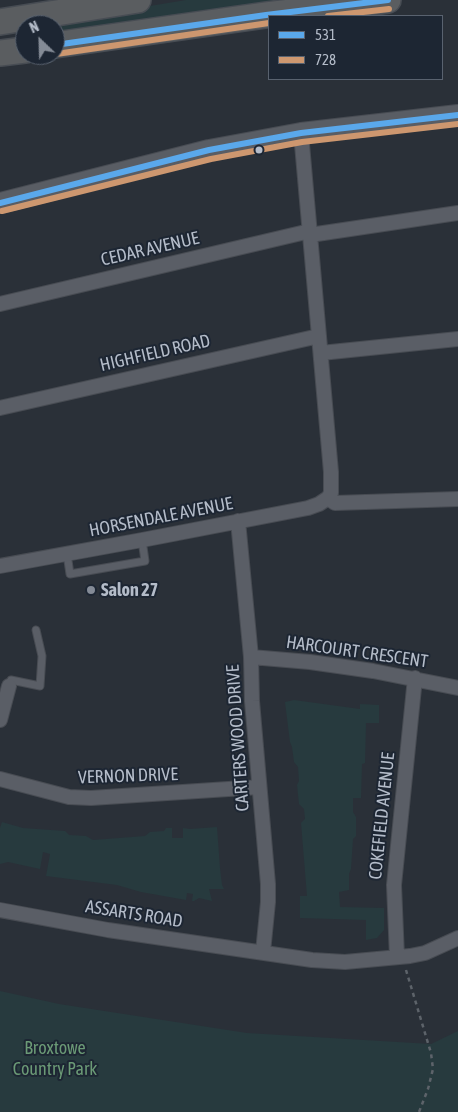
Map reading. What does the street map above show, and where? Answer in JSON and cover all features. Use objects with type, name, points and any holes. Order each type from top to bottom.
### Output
[{"type":"highway","points":[[0,22],[138,0]]},
{"type":"highway","points":[[65,44],[388,0]]},
{"type":"highway","points":[[0,53],[15,51]]},
{"type":"street","points":[[0,203],[209,150],[301,133],[458,115]]},
{"type":"street","points":[[301,133],[332,482],[331,493],[328,498],[335,503],[458,499]]},
{"type":"street","name":"CEDAR AVENUE","points":[[0,304],[310,233],[458,213]]},
{"type":"street","name":"HIGHFIELD ROAD","points":[[0,408],[319,336]]},
{"type":"street","points":[[321,353],[458,339]]},
{"type":"street","name":"HORSENDALE AVENUE","points":[[0,566],[308,508],[328,498]]},
{"type":"street","name":"CARTERS WOOD DRIVE","points":[[238,521],[251,656],[252,701],[268,893],[263,952]]},
{"type":"street","name":"HARCOURT CRESCENT","points":[[251,656],[310,662],[415,678],[458,688]]},
{"type":"street","name":"COKEFIELD AVENUE","points":[[400,957],[394,885],[415,678]]},
{"type":"street","points":[[0,720],[9,686]]},
{"type":"street","name":"VERNON DRIVE","points":[[0,778],[69,797],[91,798],[259,787]]},
{"type":"street","name":"ASSARTS ROAD","points":[[0,910],[108,930],[263,952]]},
{"type":"street","points":[[263,952],[312,960],[344,962],[425,953],[458,938]]},
{"type":"lane","points":[[67,554],[70,574],[145,560],[142,540]]},
{"type":"lane","points":[[9,686],[11,680],[40,686],[42,656],[36,630]]},
{"type":"path","points":[[400,957],[431,1053],[433,1069],[419,1112]]},
{"type":"green space","points":[[186,0],[326,0],[65,37],[65,20]]},
{"type":"green space","points":[[294,700],[360,709],[360,704],[379,705],[379,723],[366,723],[365,763],[362,764],[361,798],[353,798],[356,836],[353,839],[349,890],[339,892],[340,907],[384,908],[384,930],[377,938],[366,940],[366,920],[300,918],[300,896],[307,896],[301,823],[305,819],[304,809],[299,804],[298,767],[294,762],[290,742],[285,702]]},
{"type":"green space","points":[[2,822],[23,828],[65,831],[69,835],[86,836],[93,840],[145,836],[150,832],[164,831],[166,828],[172,828],[172,838],[183,838],[183,828],[217,827],[220,868],[224,889],[209,889],[212,901],[199,898],[192,901],[193,894],[187,893],[186,900],[141,892],[117,885],[46,876],[50,854],[43,852],[40,869],[8,862],[0,864],[0,828]]},
{"type":"green space","name":"Broxtowe Country Park","points":[[0,991],[59,1004],[247,1033],[431,1044],[458,1031],[458,1112],[0,1112]]},
{"type":"transit line","name":"531","points":[[65,44],[388,0]]},
{"type":"transit line","name":"728","points":[[337,15],[389,9]]},
{"type":"transit line","name":"728","points":[[65,53],[268,23]]},
{"type":"transit line","name":"531","points":[[0,203],[209,150],[301,133],[458,115]]},
{"type":"transit line","name":"728","points":[[2,211],[211,159],[302,142],[458,124]]},
{"type":"place","name":"Salon 27","points":[[91,590]]}]
